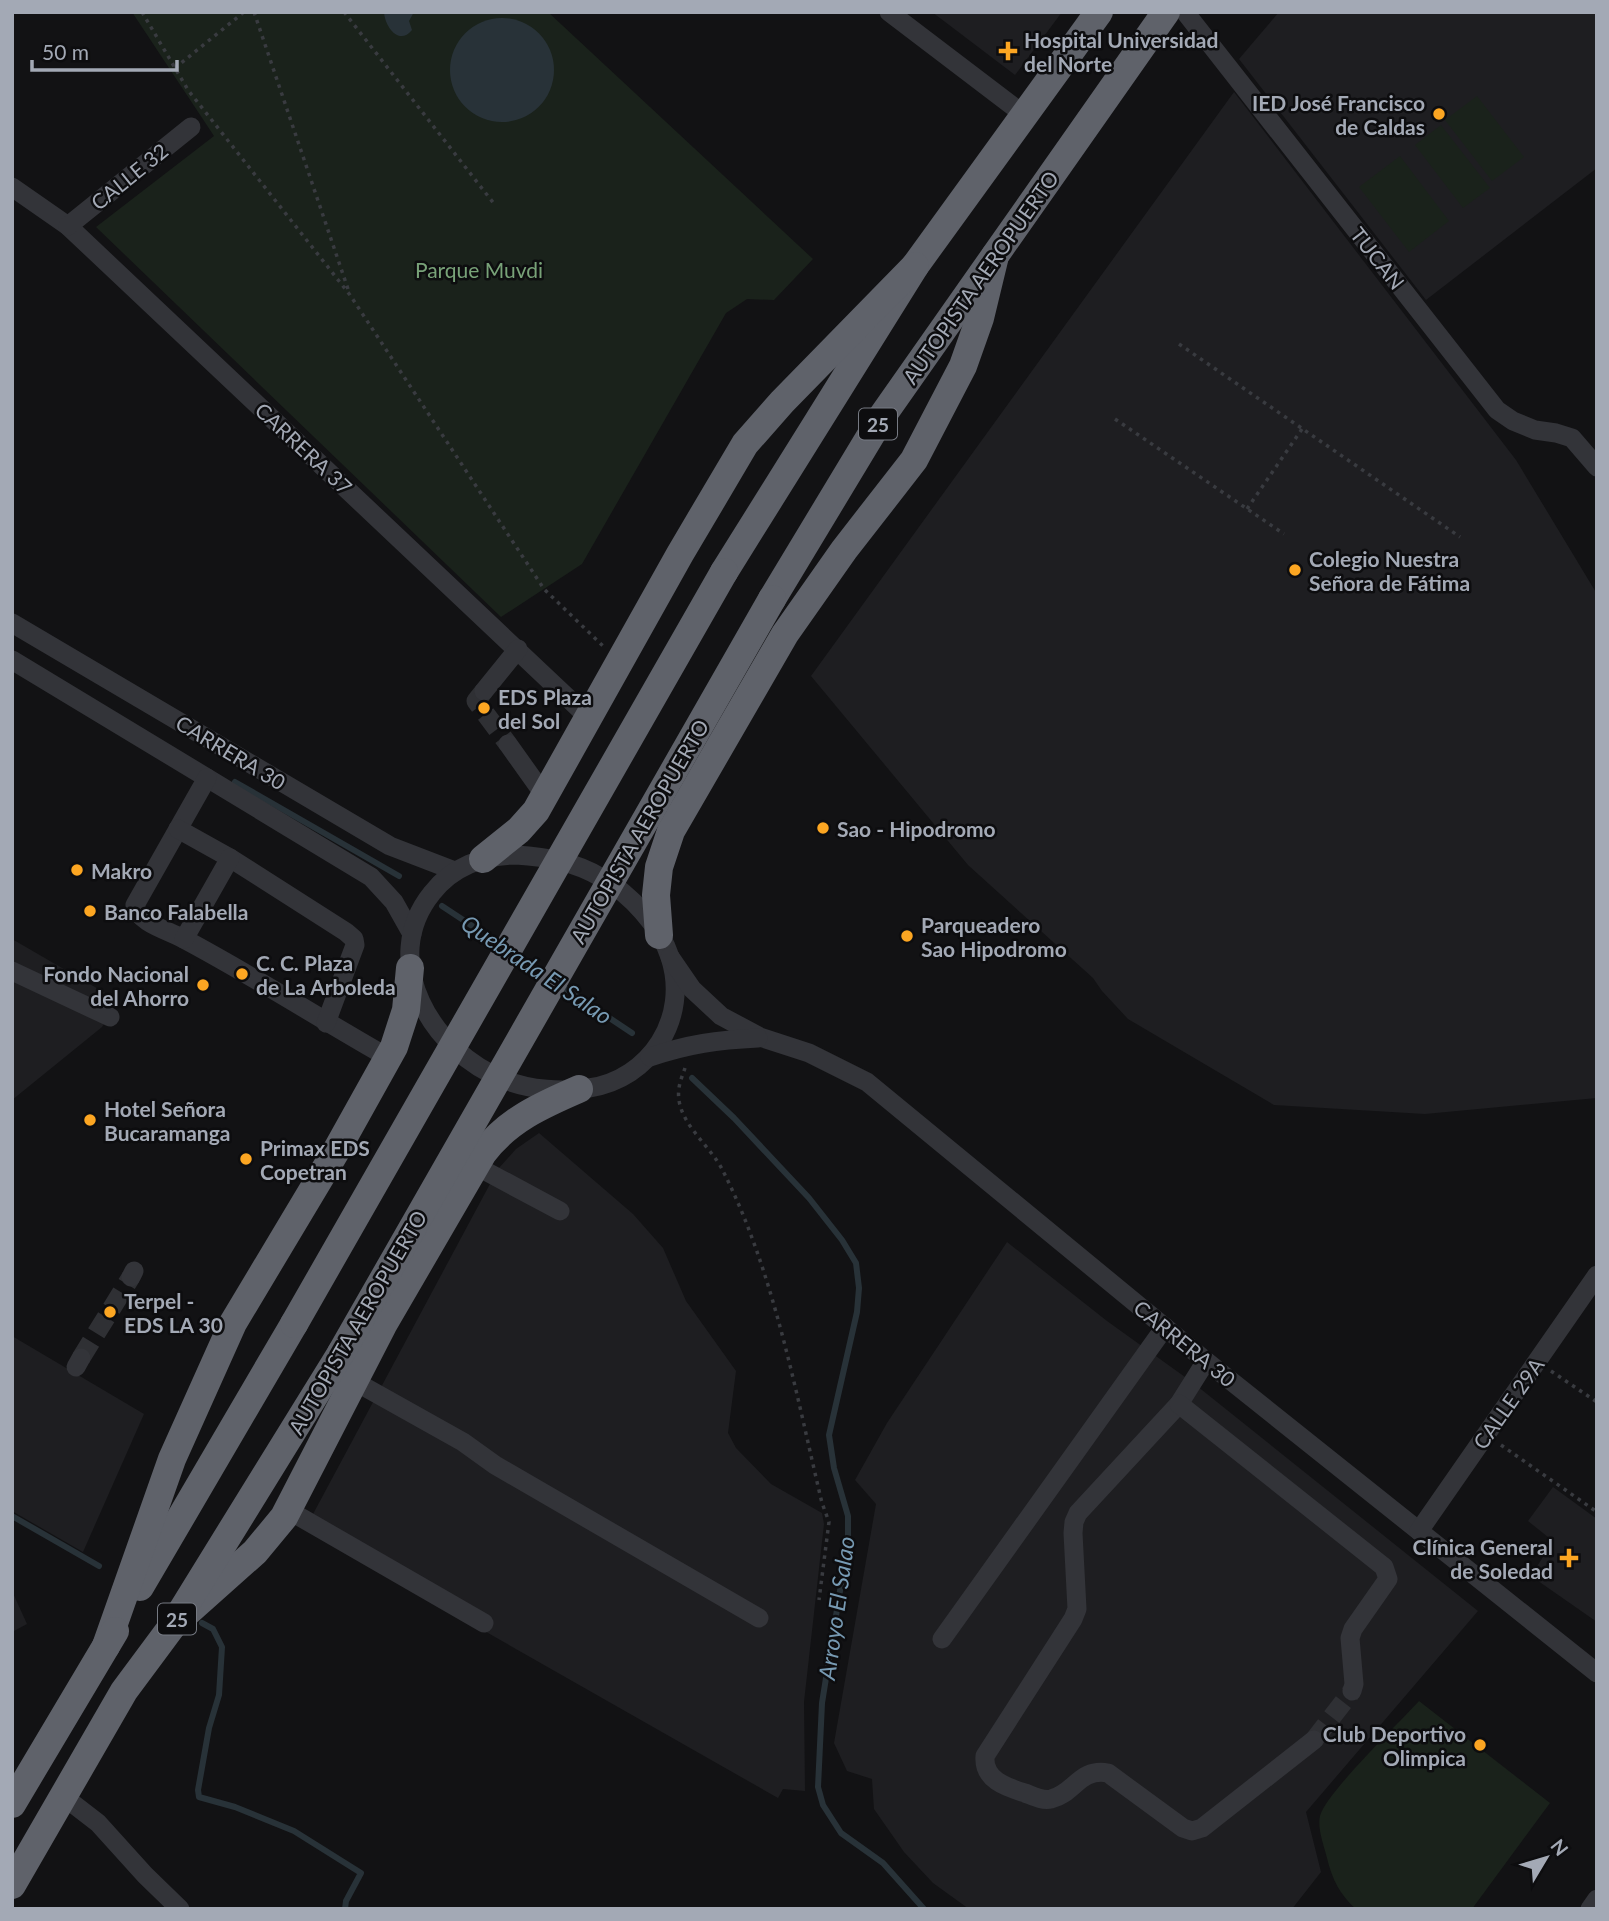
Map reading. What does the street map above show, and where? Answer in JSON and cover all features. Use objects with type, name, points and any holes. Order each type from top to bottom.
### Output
[{"type":"highway","name":"25","points":[[12,1804],[295,1324],[724,572],[915,266],[1099,12]]},
{"type":"highway","name":"AUTOPISTA AEROPUERTO","points":[[12,1885],[124,1691],[173,1625],[341,1353],[772,599],[883,415],[1167,12]]},
{"type":"highway","points":[[664,946],[656,895],[659,867],[671,831],[785,634],[844,550],[914,460],[963,366],[980,318],[995,256]]},
{"type":"highway","points":[[483,859],[519,830],[545,796],[619,661],[745,444],[782,402],[915,266]]},
{"type":"highway","points":[[106,1646],[172,1459],[233,1324],[389,1058],[404,1022],[410,968]]},
{"type":"highway","points":[[173,1625],[255,1552],[288,1510],[383,1325],[489,1146],[514,1122],[545,1103],[579,1089]]},
{"type":"street","points":[[889,12],[1023,114]]},
{"type":"street","name":"TUCAN","points":[[1185,12],[1497,410],[1513,421],[1535,430],[1572,438],[1597,467]]},
{"type":"street","name":"CALLE 32","points":[[68,226],[191,127]]},
{"type":"street","name":"CARRERA 37","points":[[12,187],[68,226],[588,717]]},
{"type":"street","name":"CARRERA 30","points":[[12,623],[390,846],[455,871]]},
{"type":"street","points":[[484,691],[518,649]]},
{"type":"street","name":"CARRERA 30","points":[[12,660],[371,877],[394,902],[412,934]]},
{"type":"street","points":[[508,744],[545,796]]},
{"type":"street","points":[[207,778],[135,905],[136,912],[143,919],[184,939],[389,1058]]},
{"type":"street","points":[[178,829],[230,858],[354,939],[355,944],[326,1023]]},
{"type":"street","points":[[505,855],[559,860],[592,872],[624,894],[664,946],[674,980],[673,1012],[665,1036],[650,1058],[629,1074],[605,1084],[579,1089],[553,1090],[517,1083],[493,1075],[461,1054],[437,1029],[423,1009],[414,989],[410,968],[412,934],[429,896],[455,871],[483,859],[505,855]]},
{"type":"street","points":[[184,939],[230,858]]},
{"type":"street","name":"CARRERA 30","points":[[664,946],[692,989],[705,1003],[722,1016],[760,1037],[809,1053],[867,1082],[1206,1361],[1597,1673]]},
{"type":"street","points":[[12,971],[110,1017]]},
{"type":"street","name":"CARRERA 30","points":[[650,1058],[687,1045],[760,1037]]},
{"type":"street","points":[[475,1166],[560,1211]]},
{"type":"street","name":"CALLE 29A","points":[[1419,1531],[1597,1275]]},
{"type":"street","points":[[943,1639],[1166,1327]]},
{"type":"street","points":[[1206,1361],[1179,1404],[1079,1513],[1074,1522],[1077,1609],[985,1756],[985,1765],[990,1776],[1001,1786],[1044,1800],[1055,1798],[1087,1774],[1097,1771],[1108,1773],[1183,1828],[1192,1831],[1202,1828],[1314,1740]]},
{"type":"street","points":[[354,1381],[463,1442],[495,1465],[759,1618]]},
{"type":"street","points":[[1179,1404],[1384,1567],[1388,1579],[1353,1629],[1350,1638],[1354,1684],[1352,1691]]},
{"type":"street","points":[[288,1510],[484,1623]]},
{"type":"street","points":[[63,1796],[98,1823],[180,1909]]},
{"type":"street","points":[[1590,1909],[1597,1899]]},
{"type":"path","points":[[142,12],[188,90],[350,295],[544,589],[619,661]]},
{"type":"path","points":[[175,68],[244,12]]},
{"type":"path","points":[[254,12],[350,295]]},
{"type":"path","points":[[344,12],[495,205]]},
{"type":"path","points":[[1179,344],[1460,537]]},
{"type":"path","points":[[1115,419],[1283,534]]},
{"type":"path","points":[[1247,509],[1302,429]]},
{"type":"path","points":[[687,1045],[688,1058],[678,1090],[683,1116],[722,1168],[755,1244],[787,1355],[822,1503],[829,1522],[819,1600]]},
{"type":"path","points":[[1537,1362],[1597,1402]]},
{"type":"path","points":[[1486,1436],[1597,1512]]},
{"type":"shaded area","points":[[384,12],[414,12],[409,21],[412,30],[402,36],[394,33]]},
{"type":"shaded area","name":"Hospital Universidad del Norte","points":[[932,12],[1062,12],[1015,75]]},
{"type":"shaded area","name":"IED José Francisco de Caldas","points":[[1279,12],[1597,12],[1597,168],[1426,300],[1239,59]]},
{"type":"shaded area","points":[[502,18],[522,22],[539,33],[550,50],[554,70],[550,90],[539,107],[522,118],[502,122],[482,118],[465,107],[454,90],[450,70],[454,50],[465,33],[482,22]]},
{"type":"shaded area","name":"Colegio Nuestra Señora de Fátima","points":[[1234,92],[1516,460],[1597,594],[1597,1098],[1425,1114],[1274,1105],[1128,1019],[1093,978],[968,865],[811,676]]},
{"type":"shaded area","points":[[12,939],[119,1001],[102,1027],[12,1100]]},
{"type":"shaded area","points":[[539,1133],[633,1214],[663,1248],[686,1301],[736,1371],[728,1433],[736,1448],[771,1484],[822,1513],[824,1524],[804,1702],[805,1791],[783,1789],[778,1798],[305,1529],[498,1169],[516,1149]]},
{"type":"shaded area","points":[[1007,1242],[1107,1321],[1192,1382],[1478,1611],[1306,1812],[1321,1872],[1292,1909],[969,1909],[933,1883],[904,1852],[874,1809],[872,1779],[847,1771],[834,1743],[876,1504],[855,1480],[887,1423]]},
{"type":"shaded area","points":[[12,1336],[144,1414],[83,1552],[12,1511]]},
{"type":"shaded area","name":"Clínica General de Soledad","points":[[1553,1487],[1597,1519],[1597,1622],[1531,1576],[1553,1541],[1528,1521]]},
{"type":"shaded area","points":[[12,1591],[27,1624],[12,1632]]},
{"type":"green space","name":"Parque Muvdi","points":[[132,12],[548,12],[813,259],[774,300],[747,299],[726,313],[582,564],[501,617],[96,227],[214,136]]},
{"type":"green space","points":[[1477,96],[1524,157],[1492,181],[1445,120]]},
{"type":"green space","points":[[1441,125],[1490,188],[1463,208],[1415,145]]},
{"type":"green space","points":[[1400,156],[1449,221],[1409,252],[1359,187]]},
{"type":"green space","points":[[1419,1701],[1550,1803],[1472,1909],[1356,1909],[1341,1892],[1331,1873],[1320,1831],[1320,1816],[1335,1791]]},
{"type":"waterway","name":"Quebrada El Salao","points":[[235,782],[399,876]]},
{"type":"waterway","name":"Quebrada El Salao","points":[[442,906],[501,945]]},
{"type":"waterway","name":"Quebrada El Salao","points":[[513,953],[548,977]]},
{"type":"waterway","name":"Quebrada El Salao","points":[[560,985],[632,1033]]},
{"type":"waterway","name":"Arroyo El Salao","points":[[692,1078],[734,1118],[809,1198],[842,1240],[856,1263],[859,1288],[857,1312],[829,1435],[834,1468],[848,1516],[848,1541],[822,1703],[818,1787],[823,1805],[841,1833],[883,1863],[924,1909]]},
{"type":"waterway","points":[[12,1516],[99,1566]]},
{"type":"waterway","points":[[202,1623],[213,1629],[222,1647],[219,1695],[209,1728],[199,1797],[235,1807],[294,1831],[361,1873],[346,1901],[345,1909]]},
{"type":"tunnel","points":[[484,691],[476,701],[508,744]]},
{"type":"tunnel","points":[[81,1358],[131,1277]]},
{"type":"tunnel","points":[[1314,1740],[1352,1691]]},
{"type":"place","name":"Hospital Universidad del Norte","points":[[1008,51]]},
{"type":"place","name":"IED José Francisco de Caldas","points":[[1439,114]]},
{"type":"place","name":"Colegio Nuestra Señora de Fátima","points":[[1295,570]]},
{"type":"place","name":"EDS Plaza del Sol","points":[[484,708]]},
{"type":"place","name":"Sao - Hipodromo","points":[[823,828]]},
{"type":"place","name":"Makro","points":[[77,870]]},
{"type":"place","name":"Banco Falabella","points":[[90,911]]},
{"type":"place","name":"Parqueadero Sao Hipodromo","points":[[907,936]]},
{"type":"place","name":"C. C. Plaza de La Arboleda","points":[[242,974]]},
{"type":"place","name":"Fondo Nacional del Ahorro","points":[[203,985]]},
{"type":"place","name":"Hotel Señora Bucaramanga","points":[[90,1120]]},
{"type":"place","name":"Primax EDS Copetran","points":[[246,1159]]},
{"type":"place","name":"Terpel - EDS LA 30","points":[[110,1312]]},
{"type":"place","name":"Clínica General de Soledad","points":[[1569,1558]]},
{"type":"place","name":"Club Deportivo Olimpica","points":[[1480,1745]]}]
